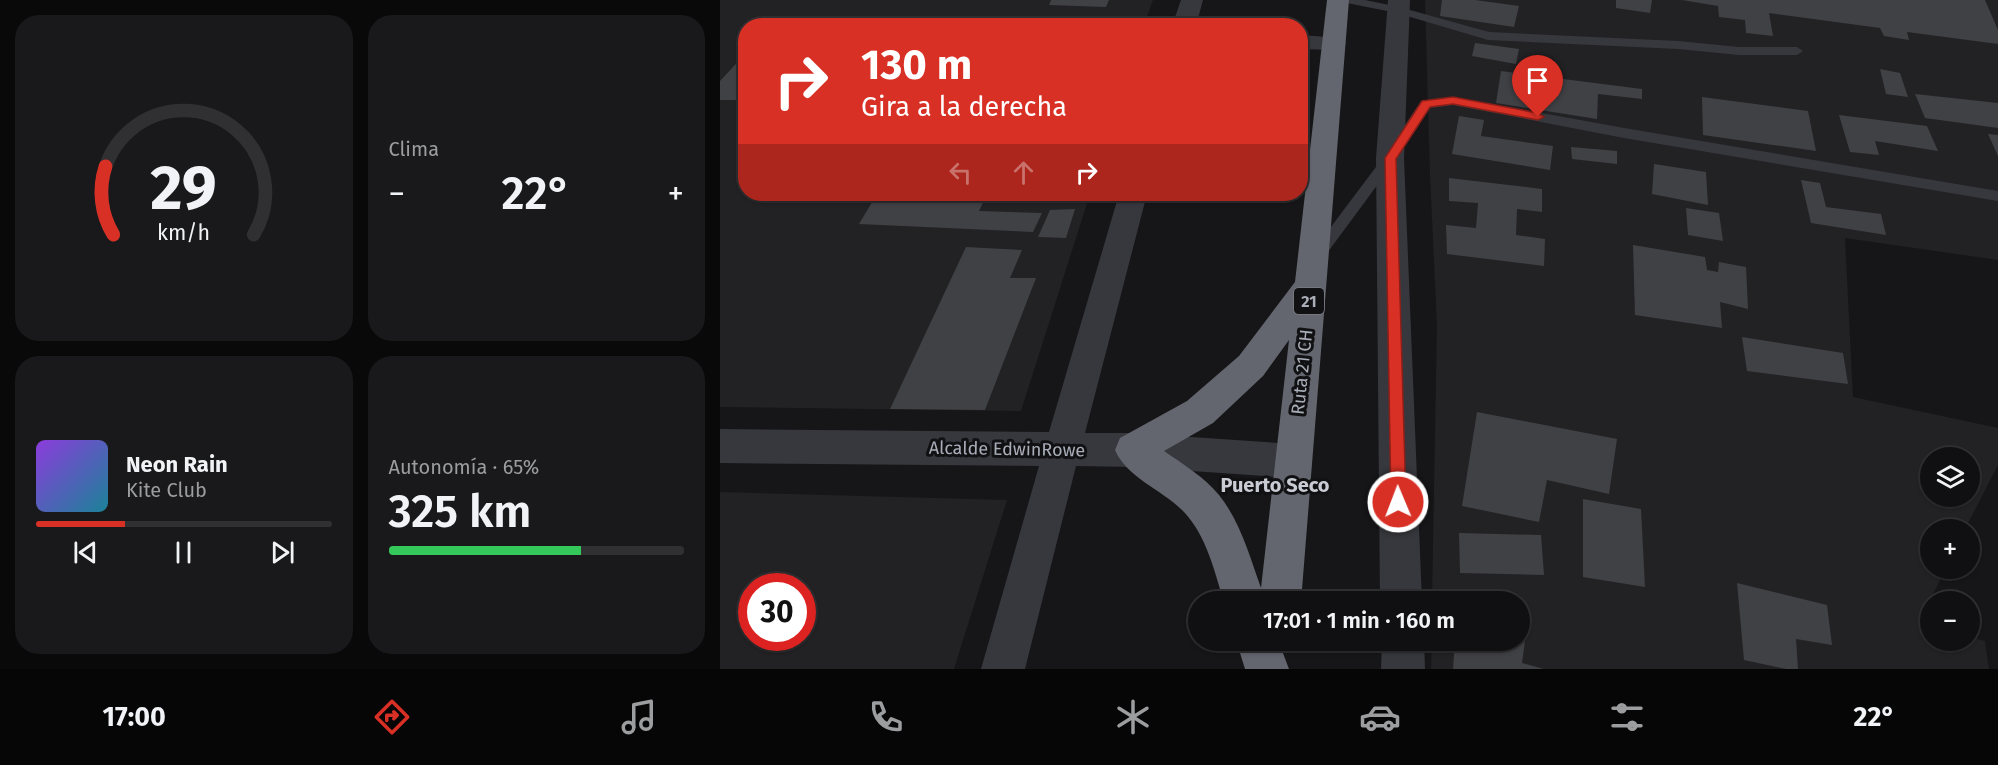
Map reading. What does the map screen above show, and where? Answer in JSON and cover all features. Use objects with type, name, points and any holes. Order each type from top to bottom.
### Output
[{"type":"highway","name":"Ruta 21 CH","points":[[1281,591],[1338,0]]},
{"type":"highway","points":[[1241,591],[1226,547],[1197,499],[1133,450],[1200,412],[1251,366],[1311,274]]},
{"type":"highway","points":[[1261,651],[1267,669]]},
{"type":"highway","points":[[1273,669],[1275,651]]},
{"type":"street","points":[[1186,18],[1192,0]]},
{"type":"street","points":[[1399,5],[1390,158],[1401,591]]},
{"type":"street","points":[[1308,42],[1334,43]]},
{"type":"street","points":[[1003,669],[1131,201]]},
{"type":"street","name":"Alcalde EdwinRowe","points":[[720,446],[1133,450],[1293,461]]},
{"type":"street","points":[[1403,651],[1404,669]]},
{"type":"lane","points":[[1347,0],[1399,5],[1488,36],[1667,44],[1739,51],[1797,51]]},
{"type":"lane","points":[[1311,274],[1426,104],[1453,101],[1635,135],[1998,196]]},
{"type":"shaded area","points":[[720,0],[1153,0],[1147,18],[738,18],[738,201],[1088,201],[1021,411],[720,407]]},
{"type":"shaded area","points":[[1425,0],[1998,0],[1998,260],[1845,238],[1853,397],[1998,428],[1998,465],[1980,500],[1980,447],[1920,447],[1920,507],[1976,507],[1970,519],[1920,519],[1920,579],[1941,579],[1935,591],[1920,591],[1918,623],[1920,624],[1920,651],[1980,651],[1980,640],[1985,641],[1989,669],[1431,669],[1432,651],[1530,651],[1530,591],[1432,591],[1437,325]]},
{"type":"shaded area","points":[[720,492],[1007,500],[954,669],[720,669]]},
{"type":"building","points":[[1051,0],[1109,0],[1106,7],[1049,5]]},
{"type":"building","points":[[1442,0],[1475,0],[1519,6],[1514,27],[1440,16]]},
{"type":"building","points":[[1616,0],[1652,0],[1650,13],[1616,8]]},
{"type":"building","points":[[1682,0],[1985,0],[1998,30],[1998,44],[1907,32],[1909,40],[1884,36],[1880,28],[1769,13],[1773,36],[1746,33],[1745,20],[1719,17],[1718,6]]},
{"type":"building","points":[[1475,43],[1519,49],[1516,64],[1472,56]]},
{"type":"building","points":[[738,62],[738,100],[720,100],[720,81]]},
{"type":"building","points":[[1880,69],[1900,73],[1908,97],[1886,94]]},
{"type":"building","points":[[1501,71],[1642,89],[1642,99],[1598,94],[1597,119],[1496,103]]},
{"type":"building","points":[[1915,94],[1998,103],[1998,128],[1925,118]]},
{"type":"building","points":[[1702,97],[1808,111],[1816,151],[1703,135]]},
{"type":"building","points":[[1839,115],[1927,126],[1938,151],[1875,141],[1879,155],[1850,152]]},
{"type":"building","points":[[1459,116],[1484,120],[1481,136],[1553,146],[1550,170],[1452,154]]},
{"type":"building","points":[[1988,134],[1998,135],[1998,156]]},
{"type":"building","points":[[1571,147],[1617,151],[1617,164],[1572,159]]},
{"type":"building","points":[[1654,164],[1706,172],[1708,205],[1652,194]]},
{"type":"building","points":[[1449,178],[1542,189],[1542,212],[1517,209],[1516,235],[1545,239],[1544,266],[1447,254],[1446,225],[1476,228],[1478,203],[1449,201]]},
{"type":"building","points":[[1801,180],[1820,183],[1826,207],[1881,214],[1886,235],[1811,223]]},
{"type":"building","points":[[873,201],[984,201],[979,211],[1042,213],[1033,232],[859,224]]},
{"type":"building","points":[[1686,208],[1719,213],[1723,241],[1688,235]]},
{"type":"building","points":[[1075,209],[1066,238],[1038,237],[1050,210]]},
{"type":"building","points":[[1633,245],[1705,257],[1707,270],[1718,272],[1719,262],[1746,267],[1748,309],[1720,302],[1722,328],[1635,315]]},
{"type":"building","points":[[966,247],[1022,250],[1010,278],[1036,278],[985,410],[890,409]]},
{"type":"building","points":[[1742,337],[1843,353],[1848,384],[1747,371]]},
{"type":"building","points":[[1477,412],[1617,439],[1609,494],[1547,480],[1539,522],[1462,506]]},
{"type":"building","points":[[1583,499],[1641,509],[1645,587],[1583,577]]},
{"type":"building","points":[[1459,533],[1541,535],[1544,575],[1460,573]]},
{"type":"building","points":[[1737,583],[1827,605],[1832,645],[1796,639],[1798,669],[1786,669],[1744,660]]},
{"type":"building","points":[[1454,651],[1524,651],[1522,663],[1544,669],[1453,669]]},
{"type":"district","name":"Puerto Seco","points":[[1275,485]]},
{"type":"route","points":[[1398,502],[1390,158],[1426,104],[1453,101],[1538,117]]}]
